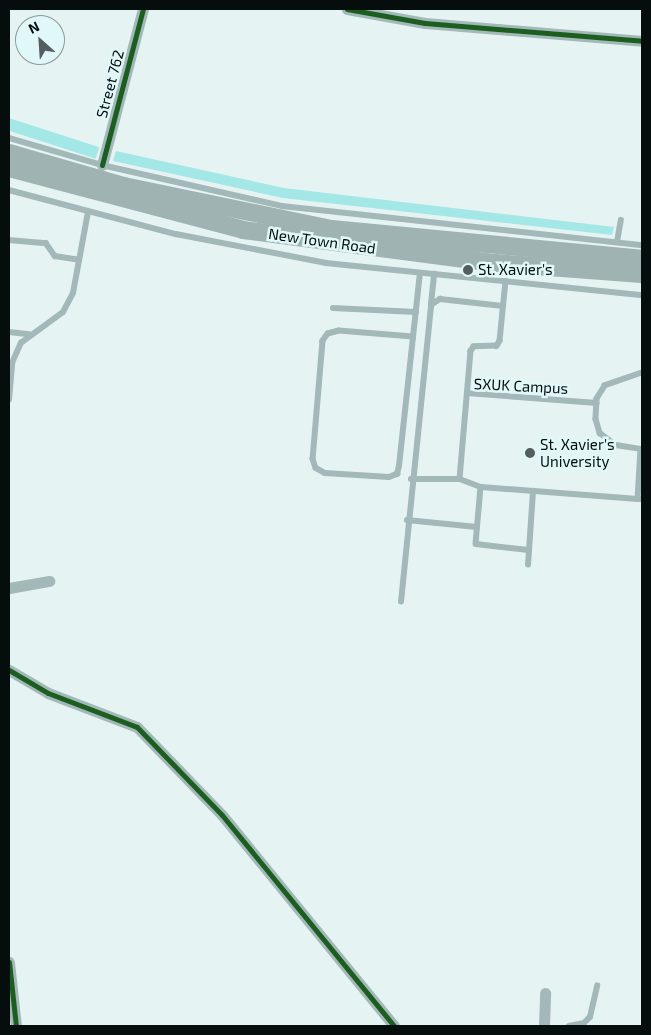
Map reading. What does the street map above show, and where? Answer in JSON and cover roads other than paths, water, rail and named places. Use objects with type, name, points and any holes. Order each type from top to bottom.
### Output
[{"type":"main road","name":"New Town Road","points":[[9,153],[124,186],[332,229],[642,259]]},
{"type":"main road","name":"New Town Road","points":[[9,168],[243,230],[495,263],[642,274]]},
{"type":"street","name":"Street 762","points":[[102,165],[144,9]]},
{"type":"street","points":[[346,9],[425,23],[642,41]]},
{"type":"street","points":[[9,588],[49,581]]},
{"type":"street","points":[[9,670],[57,696],[137,728],[222,815],[394,1026]]},
{"type":"street","points":[[9,962],[16,1026]]},
{"type":"street","points":[[544,1026],[545,993]]},
{"type":"lane","points":[[9,138],[102,165],[313,211],[642,245]]},
{"type":"lane","points":[[9,190],[88,212],[248,250],[326,263],[642,295]]},
{"type":"lane","points":[[9,400],[16,353],[29,334],[68,304],[88,212]]},
{"type":"lane","points":[[617,242],[621,220]]},
{"type":"lane","points":[[9,240],[46,243],[55,256],[79,260]]},
{"type":"lane","points":[[413,337],[339,331],[328,334],[323,341],[313,459],[316,468],[325,472],[389,477],[397,474],[416,312],[420,273]]},
{"type":"lane","points":[[401,602],[411,478],[434,274]]},
{"type":"lane","points":[[467,393],[472,348],[497,346],[506,281]]},
{"type":"lane","points":[[431,305],[440,299],[503,306]]},
{"type":"lane","points":[[333,308],[416,312]]},
{"type":"lane","points":[[9,332],[29,334]]},
{"type":"lane","points":[[411,478],[460,479],[481,487],[640,499],[641,449],[616,445],[600,433],[596,403],[605,386],[642,373]]},
{"type":"lane","name":"SXUK Campus","points":[[460,479],[467,393],[596,403]]},
{"type":"lane","points":[[481,487],[478,546],[529,550]]},
{"type":"lane","points":[[528,565],[533,491]]},
{"type":"lane","points":[[407,520],[478,527]]},
{"type":"lane","points":[[569,1026],[584,1023],[590,1017],[597,986]]},
{"type":"place","name":"St. Xavier's","points":[[468,270]]},
{"type":"place","name":"St. Xavier's University","points":[[530,453]]}]
